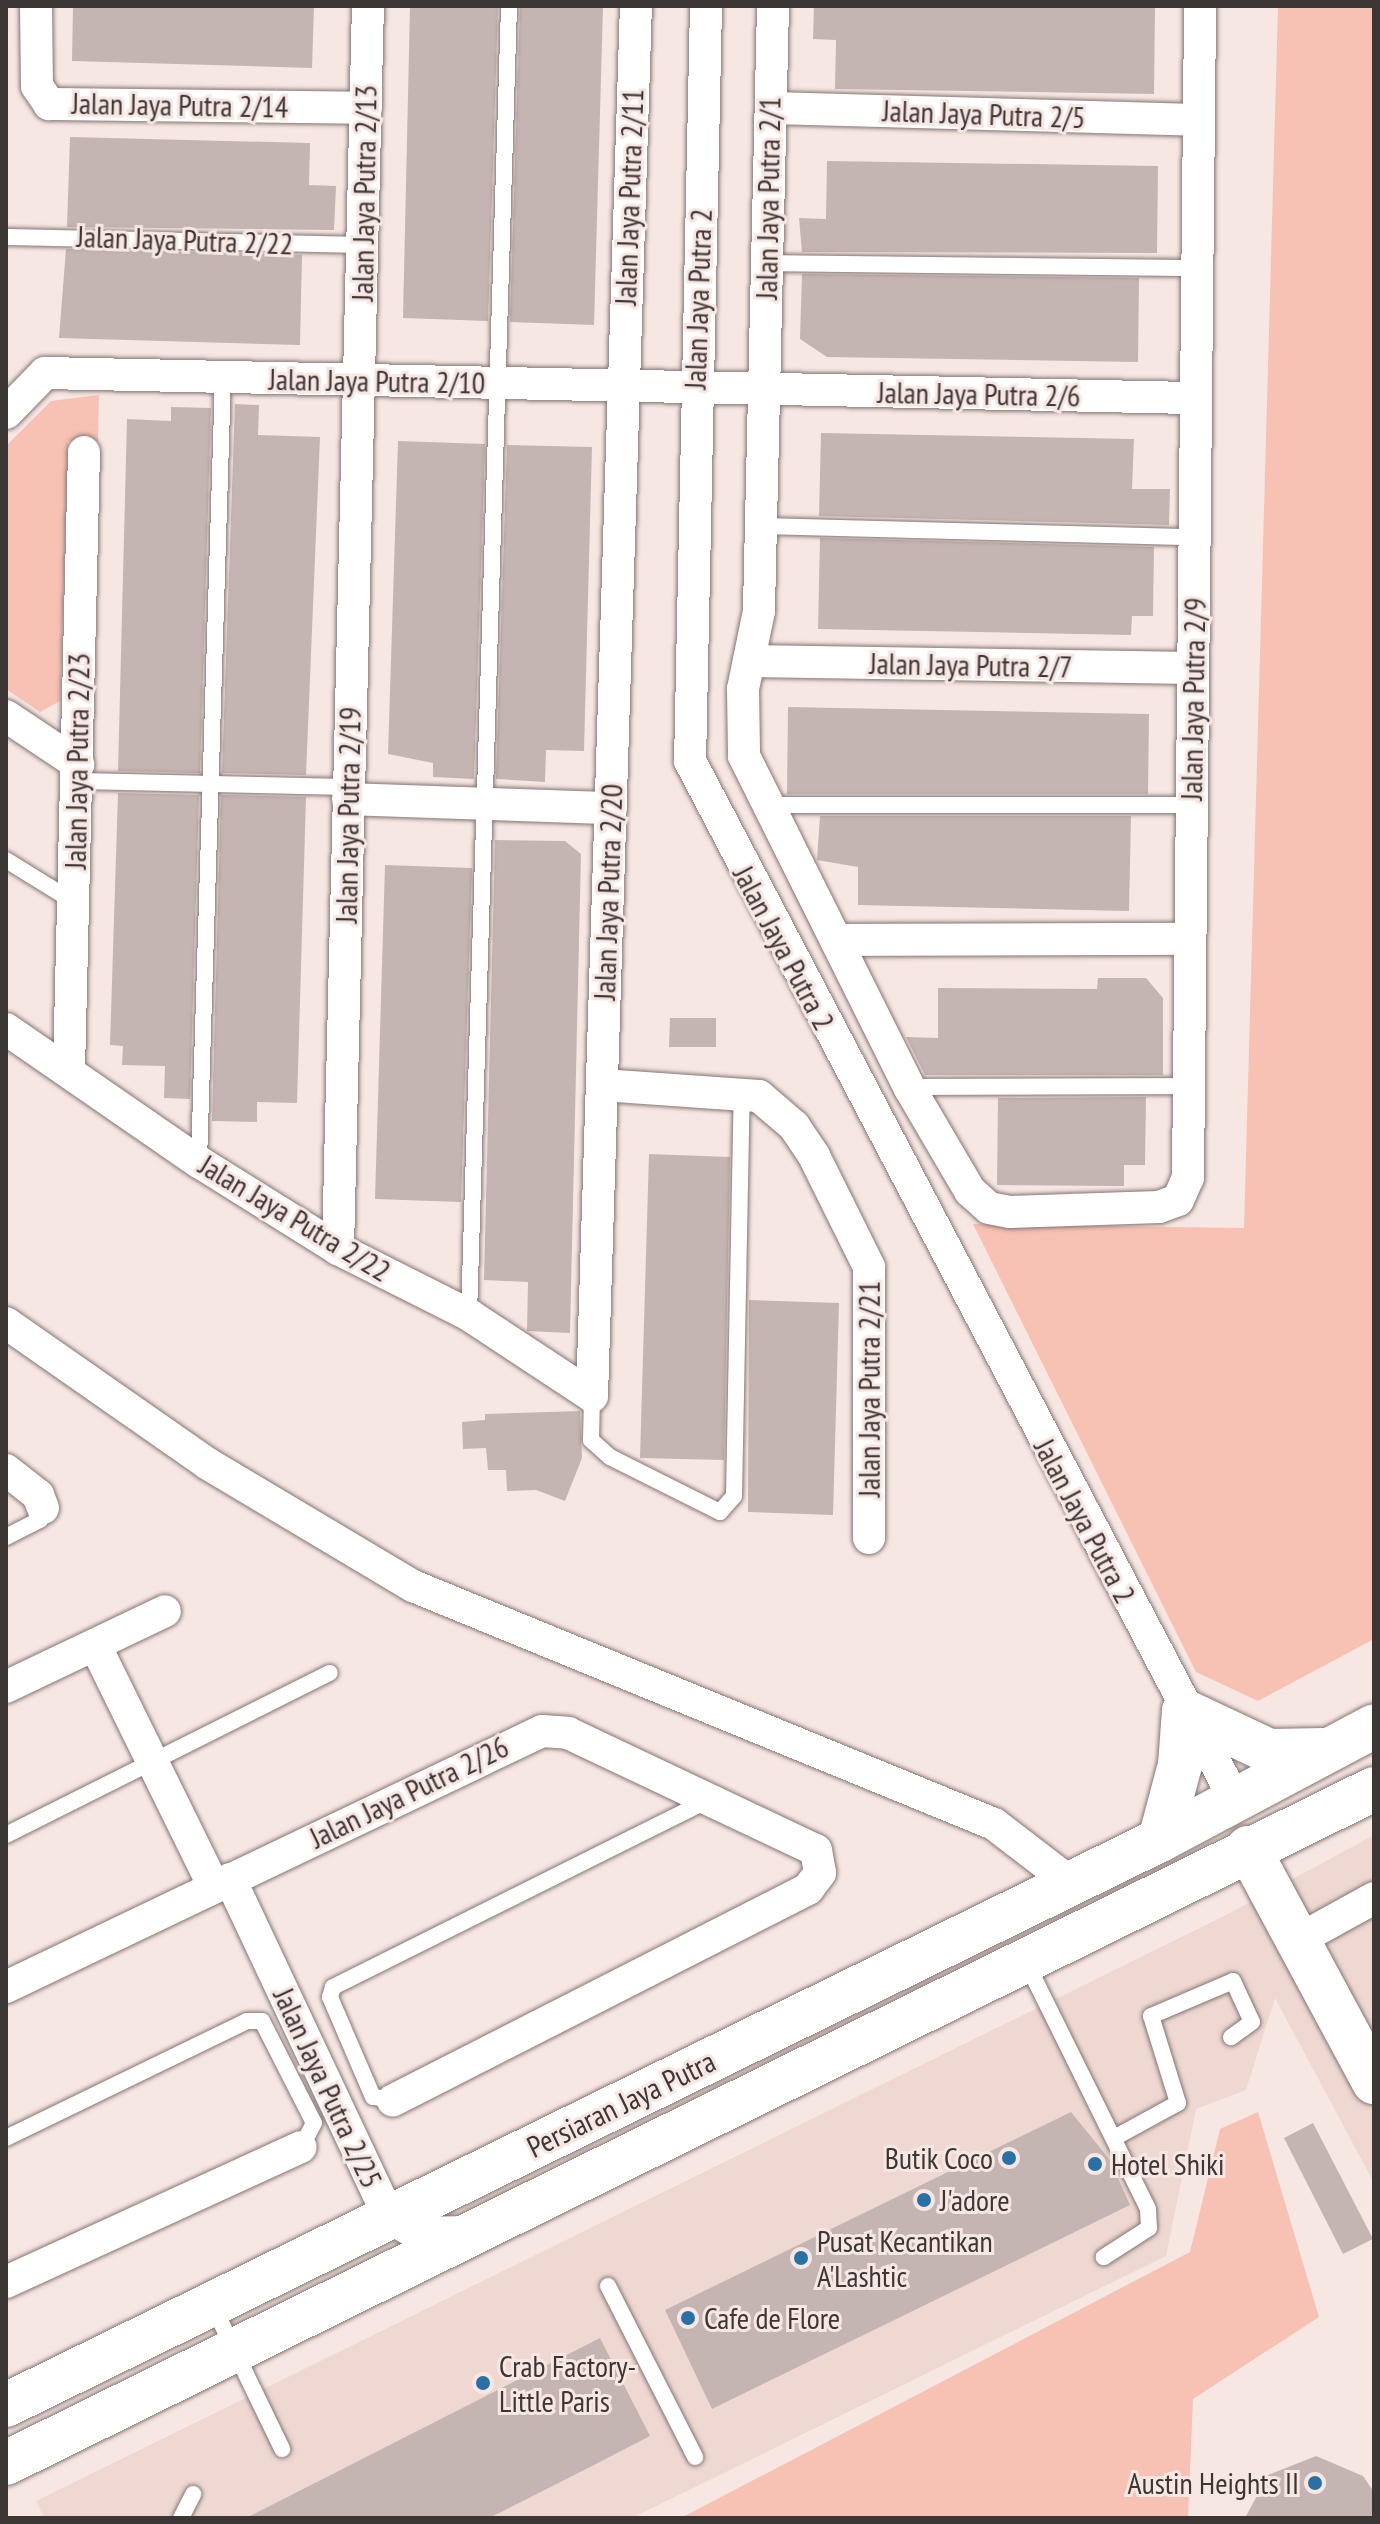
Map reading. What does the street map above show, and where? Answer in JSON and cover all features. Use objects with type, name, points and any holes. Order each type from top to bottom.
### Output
[{"type":"main road","points":[[1160,1840],[1180,1765],[1184,1711],[1269,1751],[1331,1749]]},
{"type":"main road","name":"Persiaran Jaya Putra","points":[[6,2405],[1160,1840],[1374,1726]]},
{"type":"main road","points":[[1178,1882],[1230,1832],[1235,1800],[1272,1810],[1341,1790],[1373,1790]]},
{"type":"main road","name":"Persiaran Jaya Putra","points":[[6,2463],[235,2352],[1023,1957],[1373,1790]]},
{"type":"main road","points":[[1248,1848],[1374,2082]]},
{"type":"street","name":"Jalan Jaya Putra 2/14","points":[[36,6],[37,86],[49,104],[366,108]]},
{"type":"street","name":"Jalan Jaya Putra 2/13","points":[[359,380],[368,6]]},
{"type":"street","name":"Jalan Jaya Putra 2/11","points":[[623,388],[636,6]]},
{"type":"street","name":"Jalan Jaya Putra 2","points":[[706,6],[690,761],[1184,1711],[1235,1800]]},
{"type":"street","name":"Jalan Jaya Putra 2/1","points":[[773,6],[761,526],[744,756],[909,1087],[970,1191],[989,1208]]},
{"type":"street","name":"Jalan Jaya Putra 2/9","points":[[989,1208],[1159,1207],[1178,1200],[1188,1178],[1200,6]]},
{"type":"street","name":"Jalan Jaya Putra 2/5","points":[[771,108],[1198,120]]},
{"type":"street","name":"Jalan Jaya Putra 2/10","points":[[6,413],[45,373],[764,390]]},
{"type":"street","name":"Jalan Jaya Putra 2/19","points":[[338,1249],[359,380]]},
{"type":"street","name":"Jalan Jaya Putra 2/20","points":[[592,1396],[623,388]]},
{"type":"street","name":"Jalan Jaya Putra 2/6","points":[[764,390],[1195,398]]},
{"type":"street","name":"Jalan Jaya Putra 2/23","points":[[69,1070],[84,452]]},
{"type":"street","name":"Jalan Jaya Putra 2/7","points":[[749,661],[1193,668]]},
{"type":"street","points":[[6,716],[78,772]]},
{"type":"street","points":[[348,793],[611,808]]},
{"type":"street","points":[[836,940],[1190,939]]},
{"type":"street","name":"Jalan Jaya Putra 2/22","points":[[6,1029],[199,1162],[338,1249],[469,1315],[592,1396]]},
{"type":"street","name":"Jalan Jaya Putra 2/21","points":[[602,1085],[759,1096],[794,1126],[869,1267],[869,1538]]},
{"type":"street","points":[[6,1323],[208,1464],[413,1586],[994,1824],[1071,1883]]},
{"type":"street","points":[[6,1470],[38,1495],[43,1508]]},
{"type":"street","points":[[6,1687],[165,1611]]},
{"type":"street","name":"Jalan Jaya Putra 2/25","points":[[95,1645],[153,1763],[222,1883],[389,2217],[416,2233],[472,2232]]},
{"type":"street","name":"Jalan Jaya Putra 2/26","points":[[6,1987],[542,1731],[568,1733],[816,1850],[820,1873],[808,1889],[393,2100]]},
{"type":"street","points":[[1298,1940],[1374,1898]]},
{"type":"street","points":[[6,2282],[301,2147]]},
{"type":"lane","points":[[469,1315],[509,6]]},
{"type":"lane","name":"Jalan Jaya Putra 2/22","points":[[6,237],[364,245]]},
{"type":"lane","points":[[767,263],[1197,268]]},
{"type":"lane","points":[[199,1162],[223,378]]},
{"type":"lane","points":[[761,526],[1194,537]]},
{"type":"lane","points":[[78,772],[348,793]]},
{"type":"lane","points":[[768,805],[1191,805]]},
{"type":"lane","points":[[6,860],[74,902]]},
{"type":"lane","points":[[909,1087],[1189,1086]]},
{"type":"lane","points":[[592,1396],[591,1440],[610,1457],[720,1512],[734,1496],[742,1095]]},
{"type":"lane","points":[[6,1537],[40,1520],[43,1508]]},
{"type":"lane","points":[[6,1835],[330,1673]]},
{"type":"lane","points":[[393,2100],[373,2097],[330,1997],[333,1987],[709,1800]]},
{"type":"lane","points":[[1023,1957],[1148,2209],[1149,2228],[1104,2257]]},
{"type":"lane","points":[[1114,2138],[1178,2103],[1151,2016],[1233,1981],[1252,2022],[1231,2037]]},
{"type":"lane","points":[[6,2138],[247,2021],[262,2021],[314,2123],[301,2147]]},
{"type":"lane","points":[[608,2286],[695,2457]]},
{"type":"lane","points":[[212,2304],[282,2449]]},
{"type":"lane","points":[[181,2518],[193,2494]]},
{"type":"shaded area","points":[[1278,6],[1374,6],[1374,1639],[1258,1701],[1196,1672],[973,1224],[1244,1228]]},
{"type":"shaded area","points":[[99,395],[98,441],[68,441],[60,701],[40,712],[6,689],[6,446],[51,401]]},
{"type":"shaded area","points":[[1374,1835],[1374,2183],[1275,1998],[1246,2090],[1196,2109],[1166,2256],[632,2518],[44,2518],[36,2501],[1230,1913]]},
{"type":"shaded area","points":[[1258,2112],[1319,2317],[1193,2399],[1188,2518],[681,2518],[1190,2252],[1220,2129]]},
{"type":"building","points":[[73,6],[314,6],[312,68],[72,61]]},
{"type":"building","points":[[410,6],[498,6],[488,321],[403,318]]},
{"type":"building","points":[[520,6],[603,6],[594,325],[510,322]]},
{"type":"building","points":[[814,6],[1155,7],[1154,94],[835,89],[836,40],[813,39]]},
{"type":"building","points":[[70,137],[310,143],[309,185],[336,186],[334,230],[67,227]]},
{"type":"building","points":[[827,161],[1158,166],[1157,253],[802,252],[799,218],[826,219]]},
{"type":"building","points":[[66,249],[302,255],[300,345],[59,338]]},
{"type":"building","points":[[802,274],[1139,278],[1138,362],[827,357],[800,339]]},
{"type":"building","points":[[235,404],[259,405],[258,435],[320,437],[306,775],[222,773]]},
{"type":"building","points":[[171,407],[211,408],[200,773],[118,771],[127,419],[171,421]]},
{"type":"building","points":[[821,433],[1134,439],[1132,489],[1170,489],[1169,525],[819,516]]},
{"type":"building","points":[[398,441],[485,444],[474,779],[433,777],[433,763],[388,754]]},
{"type":"building","points":[[507,445],[592,447],[584,751],[546,750],[545,782],[496,779]]},
{"type":"building","points":[[820,538],[1154,547],[1153,616],[1132,616],[1131,635],[818,629]]},
{"type":"building","points":[[788,707],[1149,714],[1148,794],[787,794]]},
{"type":"building","points":[[118,793],[199,795],[190,1099],[164,1098],[165,1066],[122,1065],[123,1046],[110,1045]]},
{"type":"building","points":[[221,795],[306,797],[297,1103],[257,1102],[257,1122],[212,1121]]},
{"type":"building","points":[[820,816],[1131,816],[1129,911],[858,905],[858,867],[817,860]]},
{"type":"building","points":[[495,840],[565,841],[581,854],[570,1333],[527,1331],[528,1282],[484,1280]]},
{"type":"building","points":[[385,865],[472,868],[461,1202],[375,1199]]},
{"type":"building","points":[[1098,978],[1146,978],[1163,998],[1163,1075],[925,1075],[906,1037],[938,1038],[938,988],[1097,989]]},
{"type":"building","points":[[670,1018],[716,1018],[716,1047],[669,1047]]},
{"type":"building","points":[[1146,1097],[1145,1165],[1124,1165],[1124,1186],[997,1185],[998,1098]]},
{"type":"building","points":[[649,1154],[730,1157],[724,1460],[640,1458]]},
{"type":"building","points":[[749,1300],[839,1303],[833,1515],[748,1512]]},
{"type":"building","points":[[580,1411],[582,1458],[565,1501],[536,1490],[507,1491],[506,1470],[488,1470],[486,1448],[463,1449],[462,1422],[485,1420],[485,1414]]},
{"type":"building","points":[[1071,2112],[1110,2160],[1130,2205],[712,2409],[665,2310]]},
{"type":"building","points":[[1313,2123],[1373,2239],[1343,2254],[1284,2138]]},
{"type":"building","points":[[600,2338],[650,2436],[594,2465],[489,2518],[246,2518]]},
{"type":"building","name":"Austin Heights II","points":[[1316,2456],[1363,2476],[1374,2492],[1374,2518],[1245,2518],[1268,2475]]},
{"type":"place","name":"Butik Coco","points":[[1009,2158]]},
{"type":"place","name":"Hotel Shiki","points":[[1095,2164]]},
{"type":"place","name":"J'adore","points":[[924,2200]]},
{"type":"place","name":"Pusat Kecantikan A'Lashtic","points":[[801,2258]]},
{"type":"place","name":"Cafe de Flore","points":[[688,2318]]},
{"type":"place","name":"Crab Factory- Little Paris","points":[[483,2383]]},
{"type":"place","name":"Austin Heights II","points":[[1315,2483]]}]
